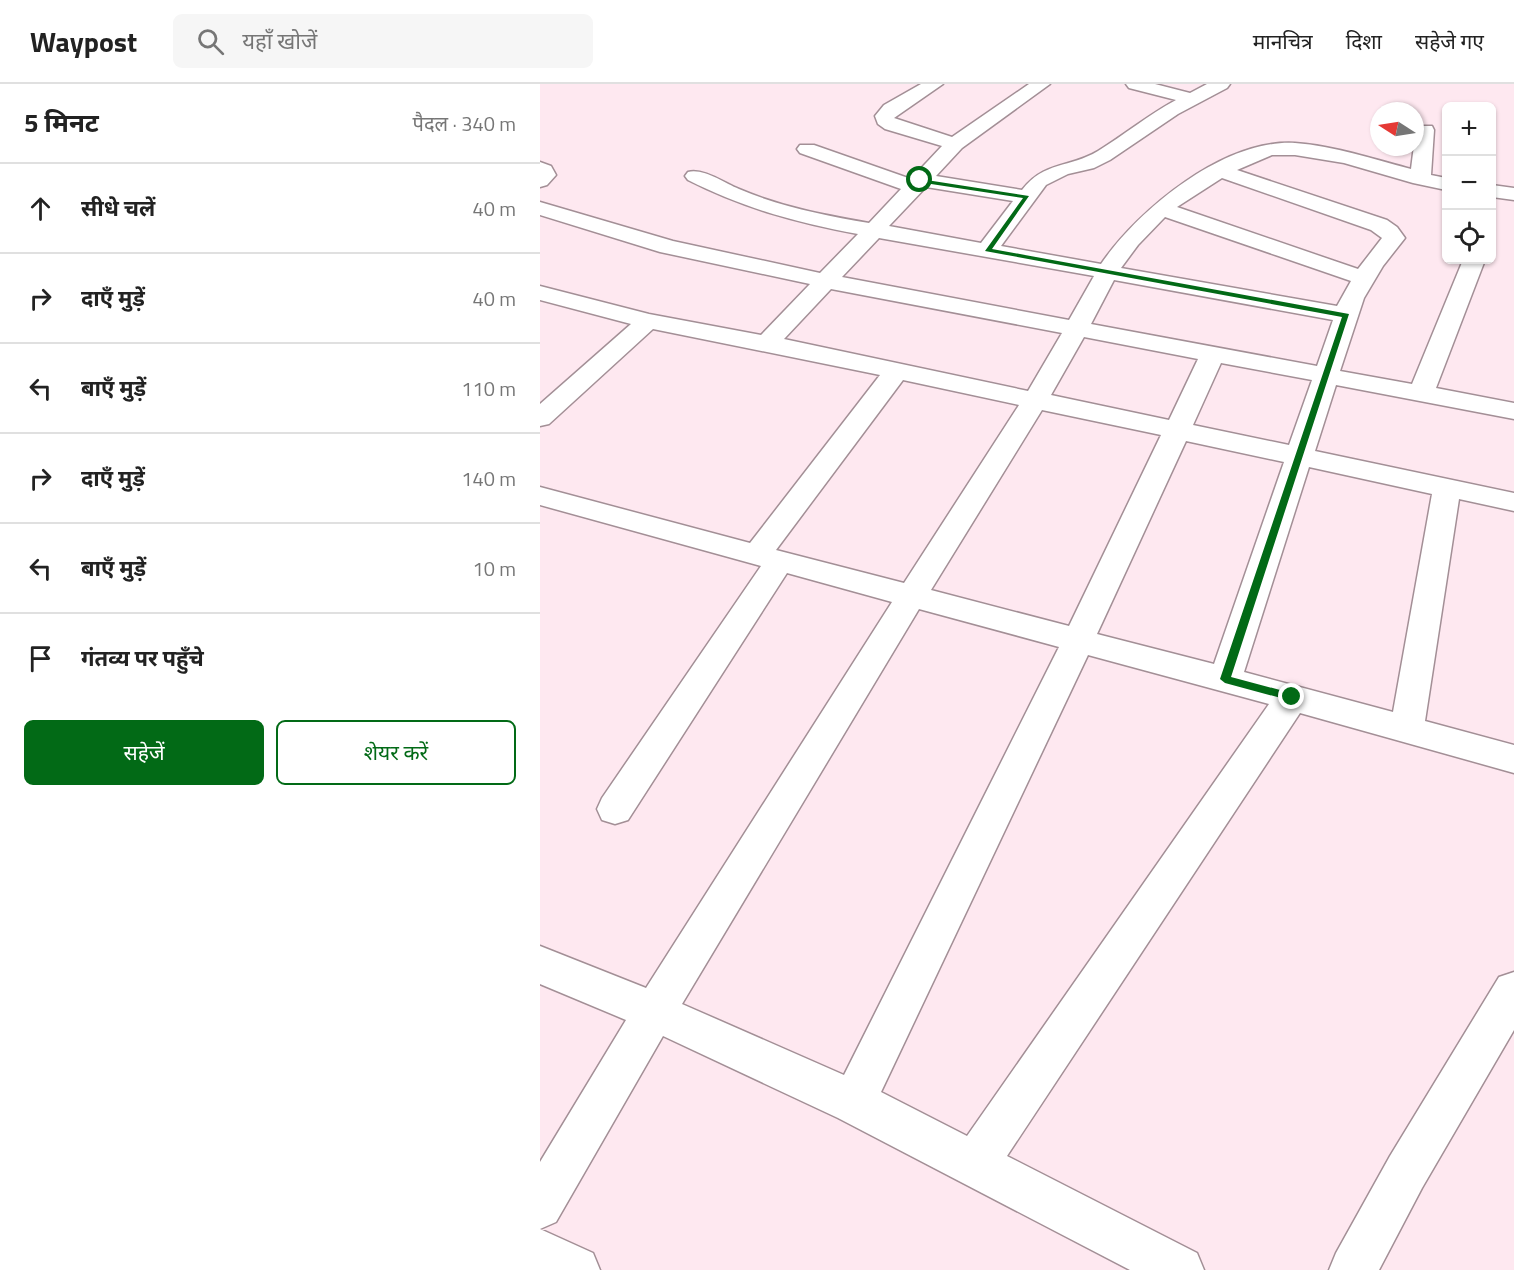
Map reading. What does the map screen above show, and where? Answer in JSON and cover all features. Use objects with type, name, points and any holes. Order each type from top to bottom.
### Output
[{"type":"street","points":[[934,84],[891,109],[884,116],[885,120],[892,125],[955,144]]},
{"type":"street","points":[[767,343],[955,144],[1041,84]]},
{"type":"street","points":[[1135,84],[1191,99]]},
{"type":"street","points":[[987,250],[1039,181],[1047,175],[1087,164],[1103,156],[1171,110],[1221,84]]},
{"type":"street","points":[[540,1206],[653,1011],[911,596],[1037,399],[1130,240],[1162,209],[1221,171],[1255,153],[1278,148],[1328,154],[1433,182],[1425,130]]},
{"type":"street","points":[[807,148],[917,184],[1027,197]]},
{"type":"street","points":[[540,168],[546,175],[540,181]]},
{"type":"street","points":[[1221,171],[1379,225],[1394,238],[1363,278],[1352,298],[1225,679]]},
{"type":"street","points":[[695,176],[725,192],[771,210],[1346,315]]},
{"type":"street","points":[[1496,192],[1514,194]]},
{"type":"street","points":[[540,208],[668,247],[825,281],[1514,411]]},
{"type":"street","points":[[1162,209],[1363,278]]},
{"type":"street","points":[[1421,393],[1472,264]]},
{"type":"street","points":[[540,292],[648,321],[767,343],[1037,399],[1514,502]]},
{"type":"street","points":[[546,406],[648,321]]},
{"type":"street","points":[[854,1102],[1079,639],[1213,354]]},
{"type":"street","points":[[615,809],[767,559],[897,370]]},
{"type":"street","points":[[1407,729],[1447,487]]},
{"type":"street","points":[[540,496],[767,559],[1079,639],[1514,759]]},
{"type":"street","points":[[975,1164],[1292,697]]},
{"type":"street","points":[[540,965],[653,1011],[854,1102],[1180,1270]]},
{"type":"street","points":[[1353,1270],[1406,1172],[1514,991]]},
{"type":"street","points":[[540,1253],[576,1270]]},
{"type":"route","points":[[920,180],[1027,197],[987,250],[1346,315],[1225,679],[1292,697]]}]
